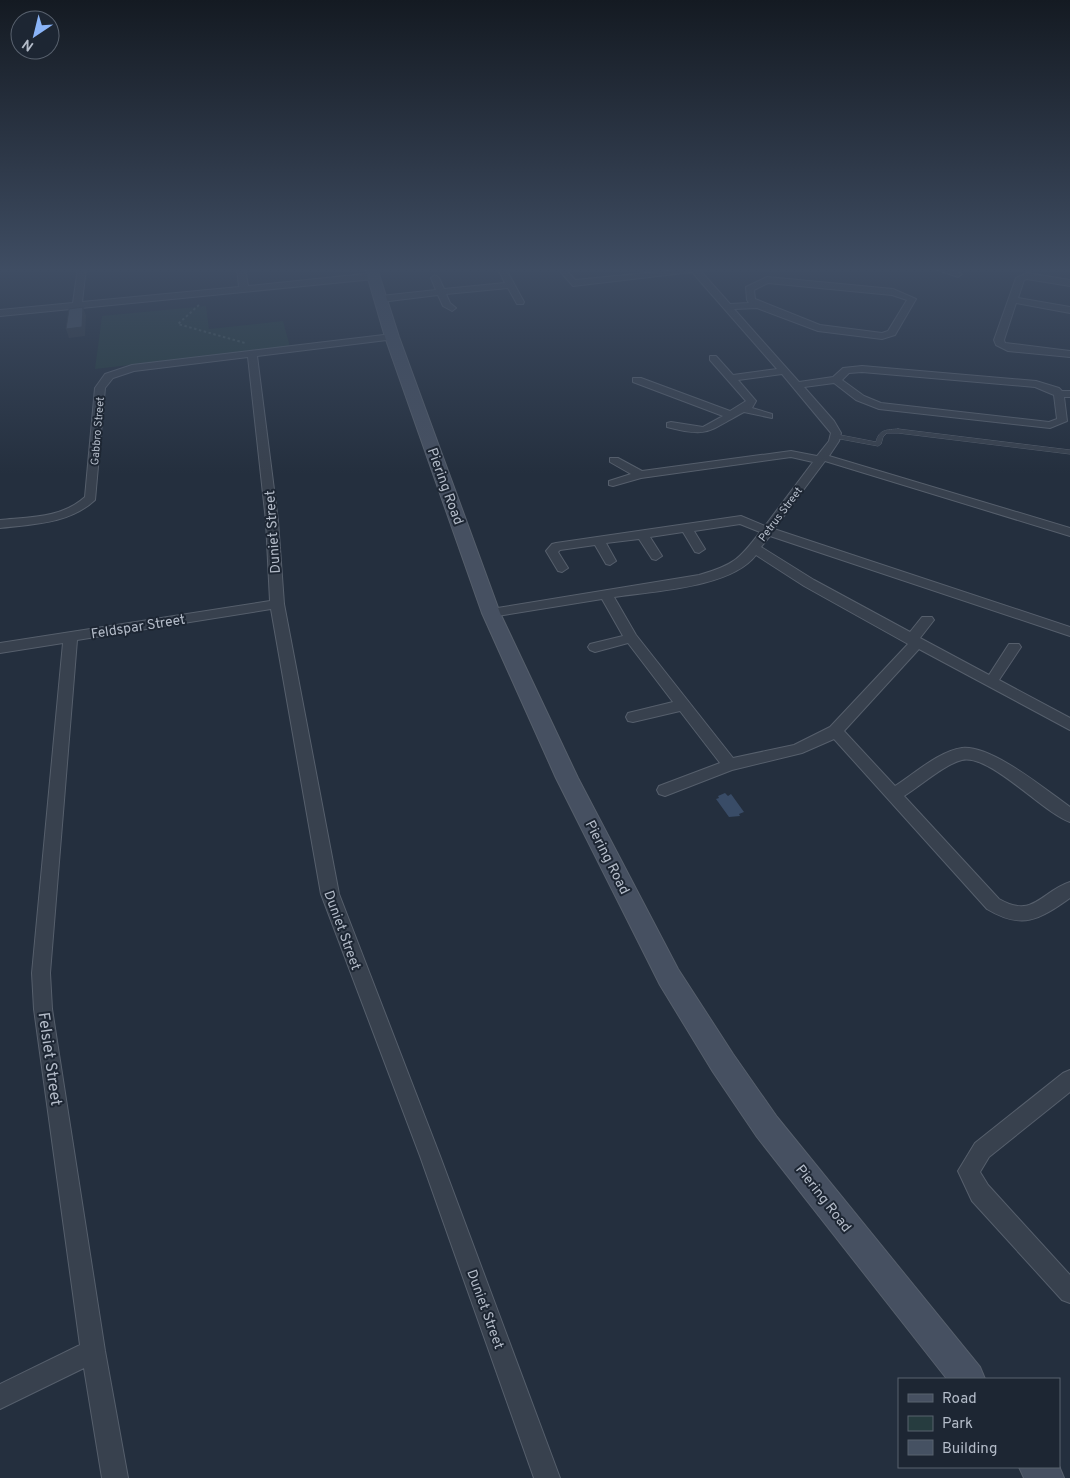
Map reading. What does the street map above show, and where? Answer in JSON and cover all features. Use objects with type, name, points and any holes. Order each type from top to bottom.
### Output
[{"type":"street","name":"Gabbro Street","points":[[0,524],[71,512],[84,507],[91,498],[100,388],[109,376],[132,368],[392,337]]},
{"type":"street","name":"Piering Road","points":[[392,337],[491,614],[567,778],[669,977],[723,1063],[767,1126],[967,1378]]},
{"type":"street","points":[[754,337],[830,423],[836,436]]},
{"type":"street","points":[[1000,337],[1001,345],[1008,348],[1070,354]]},
{"type":"street","name":"Duniet Street","points":[[252,354],[272,521],[277,604],[326,879],[334,910],[430,1156],[547,1478]]},
{"type":"street","points":[[671,425],[695,430],[710,430],[731,415],[750,405],[751,401],[713,358]]},
{"type":"street","points":[[797,385],[836,380],[846,370],[862,369],[1036,384],[1064,394],[1062,421],[1050,425],[879,406],[860,398],[836,380]]},
{"type":"street","points":[[731,378],[785,372]]},
{"type":"street","points":[[637,380],[731,415]]},
{"type":"street","points":[[743,409],[768,416]]},
{"type":"street","name":"Petrus Street","points":[[491,614],[716,575],[738,565],[751,553],[836,436]]},
{"type":"street","points":[[613,483],[640,475],[791,454],[821,459],[1070,532]]},
{"type":"street","points":[[614,460],[640,475]]},
{"type":"street","points":[[562,568],[552,551],[553,549],[740,520],[767,531],[1070,632]]},
{"type":"street","points":[[686,528],[699,549]]},
{"type":"street","points":[[643,535],[656,556]]},
{"type":"street","points":[[599,542],[610,561]]},
{"type":"street","points":[[751,553],[764,567],[809,583],[1070,725]]},
{"type":"street","points":[[606,594],[631,638],[681,705],[730,765]]},
{"type":"street","name":"Feldspar Street","points":[[0,648],[277,604]]},
{"type":"street","points":[[665,790],[730,765],[805,748],[821,741],[835,731],[914,641],[927,620]]},
{"type":"street","name":"Felsiet Street","points":[[70,637],[41,973],[43,1009],[93,1351],[115,1478]]},
{"type":"street","points":[[595,647],[631,638]]},
{"type":"street","points":[[991,682],[1014,647]]},
{"type":"street","points":[[633,717],[681,705]]},
{"type":"street","points":[[835,731],[892,796],[993,904],[1002,911],[1014,915],[1033,913],[1070,889]]},
{"type":"street","points":[[892,796],[956,757],[972,754],[991,761],[1070,816]]},
{"type":"street","points":[[1070,1080],[982,1150],[969,1171],[980,1193],[1070,1292]]},
{"type":"street","points":[[0,1397],[93,1351]]},
{"type":"street","points":[[1038,1468],[1046,1478]]},
{"type":"lane","points":[[836,436],[878,444],[880,436],[886,432],[898,432],[1070,452]]},
{"type":"path","points":[[224,337],[253,345],[252,354]]},
{"type":"green space","points":[[99,337],[287,337],[290,347],[95,369]]},
{"type":"water","points":[[725,793],[728,796],[731,794],[744,812],[739,814],[740,816],[729,817],[716,799]]}]
